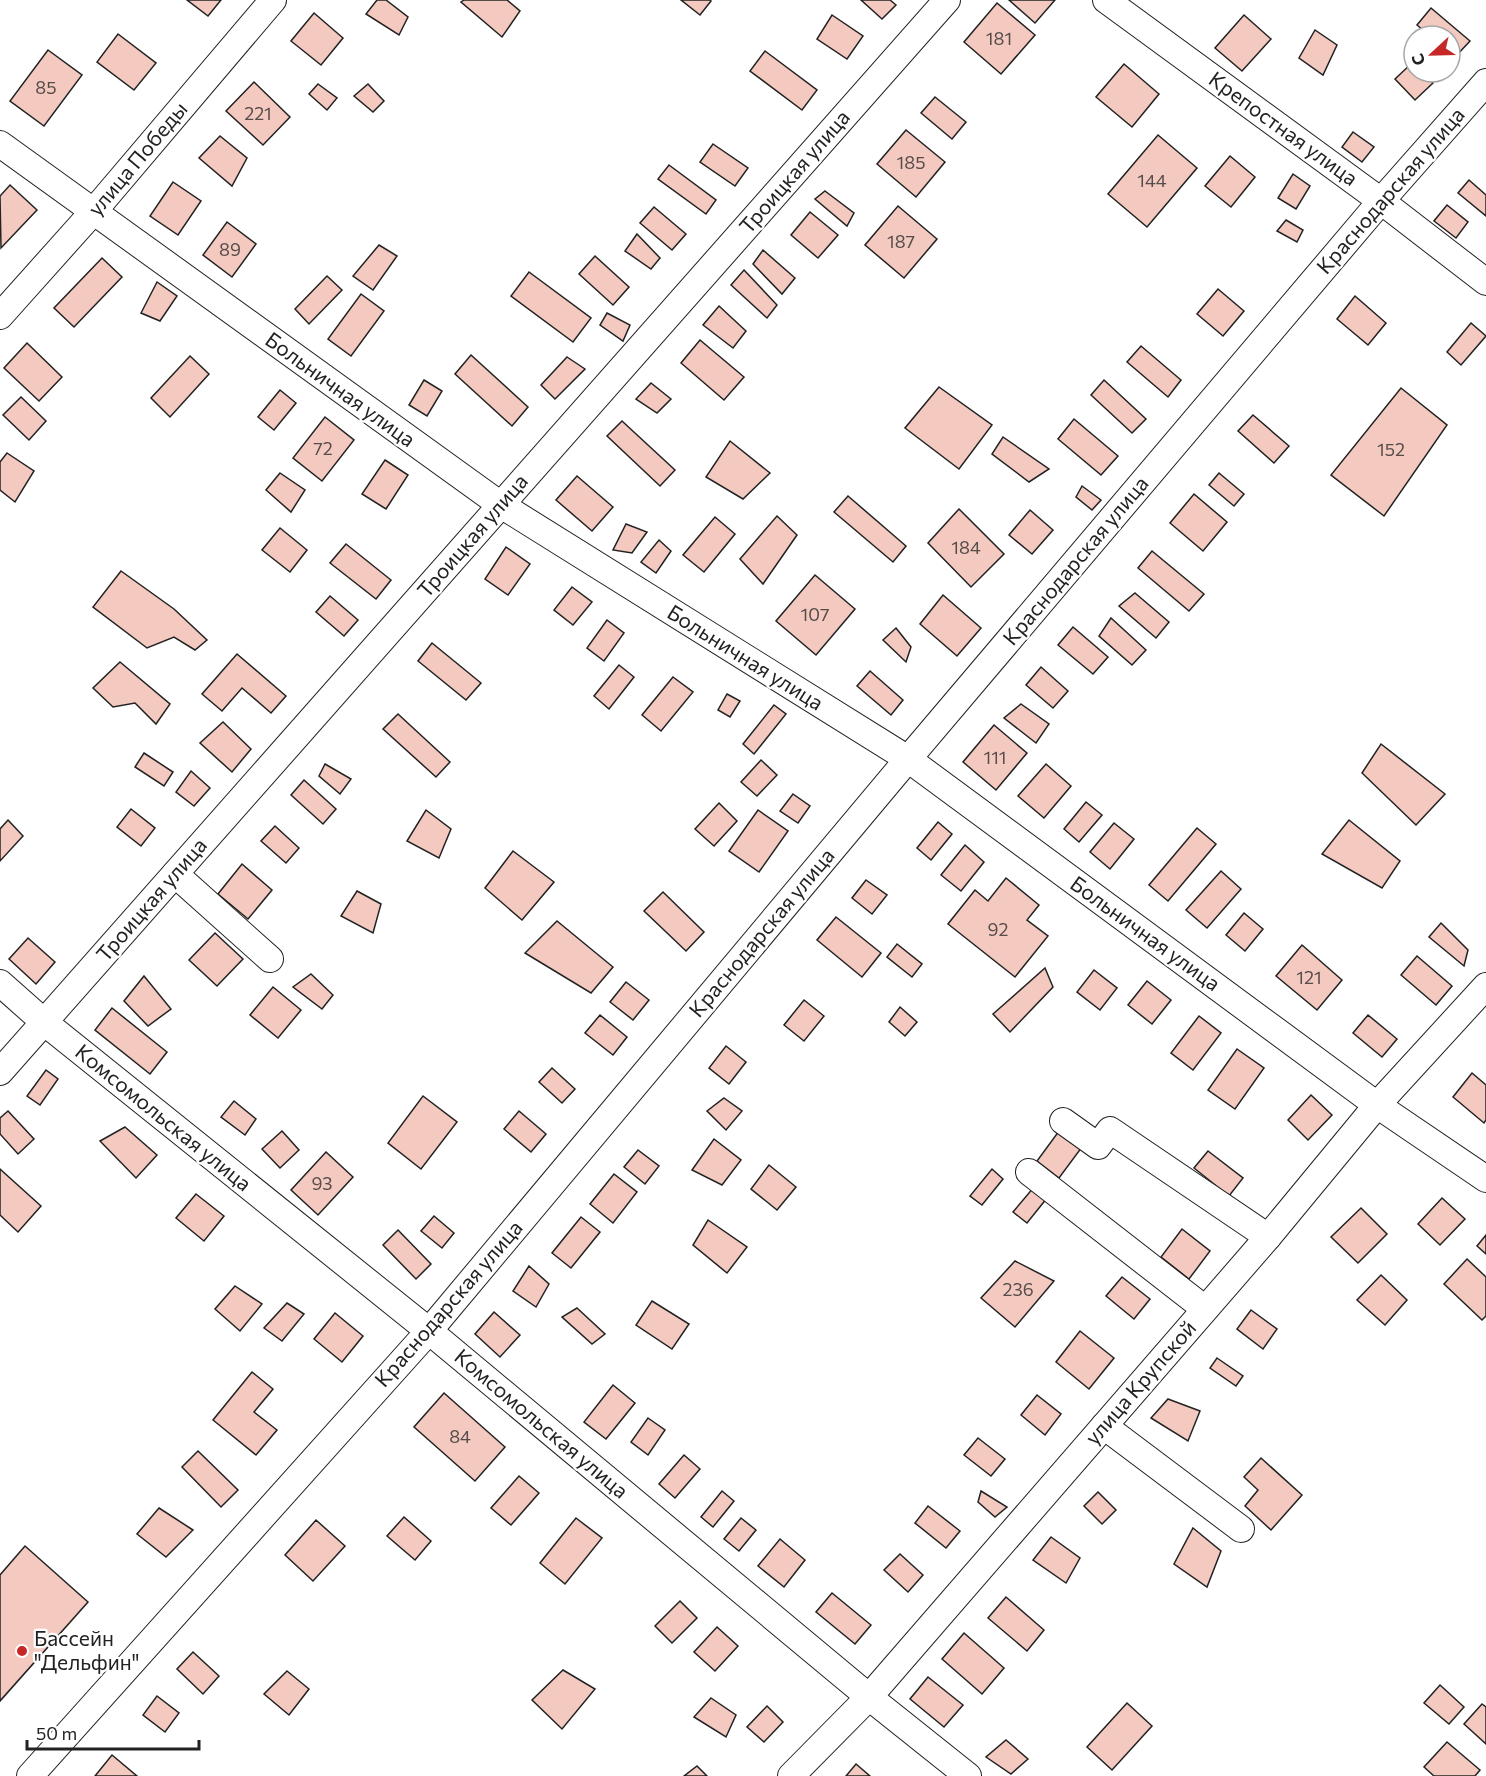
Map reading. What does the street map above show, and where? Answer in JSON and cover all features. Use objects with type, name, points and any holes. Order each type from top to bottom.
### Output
[{"type":"street","name":"улица Победы","points":[[0,316],[93,212],[273,0]]},
{"type":"street","name":"Троицкая улица","points":[[0,1072],[947,0]]},
{"type":"street","name":"Крепостная улица","points":[[1107,0],[1381,201],[1486,282]]},
{"type":"street","name":"Краснодарская улица","points":[[30,1776],[429,1331],[908,759],[1381,201],[1486,82]]},
{"type":"street","name":"Больничная улица","points":[[0,144],[501,505],[908,759],[1377,1105],[1486,1179]]},
{"type":"street","points":[[175,874],[270,959]]},
{"type":"street","name":"Комсомольская улица","points":[[0,983],[44,1022],[429,1331],[869,1697],[968,1776]]},
{"type":"street","name":"улица Крупской","points":[[791,1776],[869,1697],[1268,1237],[1377,1105],[1486,986]]},
{"type":"street","points":[[1063,1121],[1098,1146],[1110,1130],[1268,1237]]},
{"type":"street","points":[[1029,1172],[1205,1309]]},
{"type":"street","points":[[1104,1426],[1241,1529]]},
{"type":"building","points":[[187,0],[221,0],[208,16]]},
{"type":"building","points":[[377,0],[386,0],[408,17],[399,35],[366,14]]},
{"type":"building","points":[[464,0],[507,0],[520,11],[502,37],[461,2]]},
{"type":"building","points":[[681,0],[710,0],[711,1],[700,15]]},
{"type":"building","points":[[861,0],[890,0],[896,5],[882,19]]},
{"type":"building","points":[[1009,0],[1055,0],[1035,23]]},
{"type":"building","points":[[997,3],[1035,35],[1001,74],[964,42]]},
{"type":"building","points":[[1431,8],[1450,24],[1418,24]]},
{"type":"building","points":[[314,13],[343,38],[321,65],[291,41]]},
{"type":"building","points":[[832,15],[863,36],[847,59],[817,39]]},
{"type":"building","points":[[1244,15],[1271,39],[1242,71],[1215,48]]},
{"type":"building","points":[[1315,30],[1337,45],[1323,75],[1299,58]]},
{"type":"building","points":[[118,34],[156,63],[134,90],[97,62]]},
{"type":"building","points":[[1462,34],[1470,41],[1462,50]]},
{"type":"building","points":[[48,50],[82,75],[44,126],[10,101]]},
{"type":"building","points":[[765,51],[817,90],[802,110],[750,71]]},
{"type":"building","points":[[1124,64],[1159,94],[1132,127],[1096,97]]},
{"type":"building","points":[[1402,72],[1402,84],[1432,84],[1415,100],[1395,79]]},
{"type":"building","points":[[254,82],[290,117],[263,145],[226,111]]},
{"type":"building","points":[[318,84],[337,98],[327,110],[309,94]]},
{"type":"building","points":[[368,84],[384,101],[373,112],[354,96]]},
{"type":"building","points":[[935,97],[966,122],[952,139],[921,113]]},
{"type":"building","points":[[906,130],[945,162],[916,197],[877,164]]},
{"type":"building","points":[[1353,132],[1374,147],[1362,162],[1342,147]]},
{"type":"building","points":[[1158,135],[1197,168],[1147,227],[1108,194]]},
{"type":"building","points":[[220,136],[247,158],[232,186],[199,158]]},
{"type":"building","points":[[713,144],[748,168],[735,186],[700,162]]},
{"type":"building","points":[[1230,156],[1255,177],[1231,207],[1205,186]]},
{"type":"building","points":[[669,165],[716,200],[706,214],[658,179]]},
{"type":"building","points":[[1293,174],[1310,186],[1296,209],[1278,198]]},
{"type":"building","points":[[1469,180],[1486,195],[1486,216],[1458,193]]},
{"type":"building","points":[[173,182],[201,201],[178,235],[150,216]]},
{"type":"building","points":[[10,185],[37,210],[1,248],[0,196]]},
{"type":"building","points":[[825,191],[854,213],[847,226],[815,199]]},
{"type":"building","points":[[1447,205],[1468,222],[1456,238],[1434,221]]},
{"type":"building","points":[[898,206],[937,239],[904,278],[865,245]]},
{"type":"building","points":[[654,207],[686,234],[672,250],[640,223]]},
{"type":"building","points":[[810,212],[838,235],[818,258],[791,235]]},
{"type":"building","points":[[1286,220],[1303,230],[1297,242],[1277,231]]},
{"type":"building","points":[[227,222],[256,244],[232,277],[203,255]]},
{"type":"building","points":[[637,234],[660,258],[651,269],[625,251]]},
{"type":"building","points":[[379,245],[397,256],[373,290],[353,276]]},
{"type":"building","points":[[763,250],[795,278],[782,294],[753,264]]},
{"type":"building","points":[[595,256],[629,287],[613,305],[579,274]]},
{"type":"building","points":[[102,258],[122,277],[74,327],[54,308]]},
{"type":"building","points":[[744,270],[777,305],[767,318],[731,285]]},
{"type":"building","points":[[529,272],[591,318],[573,342],[511,296]]},
{"type":"building","points":[[327,276],[342,290],[309,324],[295,309]]},
{"type":"building","points":[[157,282],[177,296],[160,321],[141,313]]},
{"type":"building","points":[[1218,289],[1244,311],[1223,336],[1197,314]]},
{"type":"building","points":[[361,294],[384,311],[351,356],[328,339]]},
{"type":"building","points":[[1355,296],[1386,323],[1368,345],[1337,319]]},
{"type":"building","points":[[719,306],[746,331],[733,348],[703,325]]},
{"type":"building","points":[[607,313],[630,325],[623,341],[600,325]]},
{"type":"building","points":[[1471,323],[1486,336],[1461,365],[1447,352]]},
{"type":"building","points":[[700,340],[744,377],[724,400],[681,363]]},
{"type":"building","points":[[27,343],[62,377],[39,401],[4,368]]},
{"type":"building","points":[[1141,346],[1181,380],[1168,397],[1127,362]]},
{"type":"building","points":[[471,355],[528,407],[512,426],[455,374]]},
{"type":"building","points":[[190,356],[209,374],[170,417],[151,398]]},
{"type":"building","points":[[567,357],[585,369],[555,399],[541,385]]},
{"type":"building","points":[[424,380],[442,391],[427,416],[409,405]]},
{"type":"building","points":[[1104,380],[1146,419],[1132,433],[1091,395]]},
{"type":"building","points":[[651,383],[671,399],[657,413],[636,399]]},
{"type":"building","points":[[939,387],[992,425],[959,469],[905,428]]},
{"type":"building","points":[[1401,388],[1447,425],[1384,516],[1331,475]]},
{"type":"building","points":[[280,390],[296,403],[274,430],[258,417]]},
{"type":"building","points":[[21,397],[46,421],[29,440],[3,415]]},
{"type":"building","points":[[1253,415],[1289,446],[1274,463],[1238,431]]},
{"type":"building","points":[[325,417],[354,440],[322,481],[293,458]]},
{"type":"building","points":[[1074,419],[1118,456],[1101,475],[1058,439]]},
{"type":"building","points":[[622,421],[675,470],[660,486],[607,436]]},
{"type":"building","points":[[1003,437],[1049,469],[1029,482],[992,454]]},
{"type":"building","points":[[730,441],[770,473],[743,499],[706,477]]},
{"type":"building","points":[[7,453],[34,471],[15,502],[0,490],[0,462]]},
{"type":"building","points":[[385,460],[408,475],[386,509],[362,494]]},
{"type":"building","points":[[280,473],[305,490],[291,512],[266,490]]},
{"type":"building","points":[[1219,473],[1244,494],[1234,506],[1209,485]]},
{"type":"building","points":[[577,476],[613,507],[592,531],[556,500]]},
{"type":"building","points":[[1082,486],[1101,500],[1092,510],[1076,497]]},
{"type":"building","points":[[1194,494],[1227,522],[1203,551],[1170,523]]},
{"type":"building","points":[[848,496],[906,546],[893,562],[834,512]]},
{"type":"building","points":[[959,509],[1004,554],[971,587],[928,543]]},
{"type":"building","points":[[1030,510],[1053,530],[1032,554],[1009,535]]},
{"type":"building","points":[[777,516],[797,535],[763,584],[740,559]]},
{"type":"building","points":[[715,517],[735,534],[704,572],[683,555]]},
{"type":"building","points":[[626,524],[647,532],[632,553],[613,550]]},
{"type":"building","points":[[280,528],[307,550],[290,572],[262,550]]},
{"type":"building","points":[[659,540],[671,551],[656,573],[641,562]]},
{"type":"building","points":[[346,544],[391,580],[376,599],[330,563]]},
{"type":"building","points":[[506,547],[530,564],[508,595],[485,579]]},
{"type":"building","points":[[1152,551],[1204,594],[1189,611],[1138,568]]},
{"type":"building","points":[[121,571],[174,609],[207,640],[195,650],[174,637],[147,648],[93,607]]},
{"type":"building","points":[[815,575],[855,609],[816,655],[776,621]]},
{"type":"building","points":[[572,587],[592,602],[573,625],[554,610]]},
{"type":"building","points":[[1135,593],[1169,622],[1156,638],[1119,606]]},
{"type":"building","points":[[943,595],[981,628],[957,656],[920,624]]},
{"type":"building","points":[[330,596],[358,620],[344,636],[316,612]]},
{"type":"building","points":[[1111,618],[1146,650],[1132,665],[1099,636]]},
{"type":"building","points":[[607,620],[624,633],[604,661],[587,648]]},
{"type":"building","points":[[1073,627],[1108,657],[1093,674],[1058,645]]},
{"type":"building","points":[[896,628],[911,647],[906,662],[883,640]]},
{"type":"building","points":[[432,643],[481,683],[466,700],[418,661]]},
{"type":"building","points":[[237,654],[286,696],[271,713],[242,688],[222,711],[202,694]]},
{"type":"building","points":[[120,662],[170,704],[156,724],[135,703],[113,707],[93,688]]},
{"type":"building","points":[[619,665],[634,677],[609,709],[594,696]]},
{"type":"building","points":[[1041,667],[1068,691],[1053,708],[1026,685]]},
{"type":"building","points":[[870,671],[903,700],[891,715],[857,686]]},
{"type":"building","points":[[673,677],[693,692],[661,731],[642,715]]},
{"type":"building","points":[[727,694],[740,701],[730,717],[718,710]]},
{"type":"building","points":[[1021,704],[1049,724],[1036,743],[1004,718]]},
{"type":"building","points":[[774,705],[786,714],[754,754],[743,744]]},
{"type":"building","points":[[398,714],[450,762],[436,777],[383,729]]},
{"type":"building","points":[[223,722],[251,749],[232,772],[200,743]]},
{"type":"building","points":[[994,725],[1027,753],[996,790],[963,762]]},
{"type":"building","points":[[1381,744],[1445,794],[1416,825],[1362,773]]},
{"type":"building","points":[[144,753],[173,772],[164,786],[135,767]]},
{"type":"building","points":[[761,760],[777,775],[757,796],[741,782]]},
{"type":"building","points":[[325,764],[351,779],[340,794],[319,776]]},
{"type":"building","points":[[1046,764],[1071,786],[1044,818],[1018,796]]},
{"type":"building","points":[[191,771],[210,788],[194,806],[176,792]]},
{"type":"building","points":[[304,780],[336,809],[323,824],[291,795]]},
{"type":"building","points":[[793,794],[810,806],[798,823],[780,811]]},
{"type":"building","points":[[1086,802],[1102,815],[1079,842],[1064,829]]},
{"type":"building","points":[[719,803],[737,821],[714,846],[695,829]]},
{"type":"building","points":[[131,809],[155,828],[141,846],[117,827]]},
{"type":"building","points":[[426,810],[451,829],[439,858],[407,841]]},
{"type":"building","points":[[758,810],[788,831],[759,872],[729,851]]},
{"type":"building","points":[[8,820],[23,836],[0,861],[0,829]]},
{"type":"building","points":[[1349,820],[1400,861],[1382,888],[1322,854]]},
{"type":"building","points":[[938,822],[952,834],[931,860],[917,848]]},
{"type":"building","points":[[1114,823],[1134,839],[1110,869],[1090,852]]},
{"type":"building","points":[[275,826],[299,848],[286,863],[261,841]]},
{"type":"building","points":[[1197,828],[1216,844],[1168,901],[1149,885]]},
{"type":"building","points":[[965,845],[984,862],[961,891],[941,875]]},
{"type":"building","points":[[513,851],[554,882],[522,920],[485,888]]},
{"type":"building","points":[[242,864],[272,890],[248,919],[218,894]]},
{"type":"building","points":[[1221,871],[1241,889],[1207,928],[1186,910]]},
{"type":"building","points":[[1006,878],[1039,905],[1027,920],[1048,936],[1015,977],[948,924],[975,890],[988,901]]},
{"type":"building","points":[[866,880],[887,895],[872,914],[852,898]]},
{"type":"building","points":[[357,891],[381,904],[373,933],[341,916]]},
{"type":"building","points":[[663,892],[704,932],[686,951],[644,911]]},
{"type":"building","points":[[1244,913],[1263,929],[1245,951],[1226,935]]},
{"type":"building","points":[[836,917],[881,953],[862,977],[817,940]]},
{"type":"building","points":[[557,921],[613,967],[591,993],[525,953]]},
{"type":"building","points":[[1441,923],[1468,950],[1464,966],[1429,937]]},
{"type":"building","points":[[215,933],[243,959],[217,986],[189,960]]},
{"type":"building","points":[[28,938],[55,962],[36,984],[9,959]]},
{"type":"building","points":[[897,944],[922,964],[912,977],[887,957]]},
{"type":"building","points":[[1302,945],[1342,980],[1317,1010],[1276,976]]},
{"type":"building","points":[[1417,956],[1452,986],[1436,1005],[1401,975]]},
{"type":"building","points":[[1045,968],[1053,987],[1010,1032],[993,1014]]},
{"type":"building","points":[[1094,970],[1117,988],[1100,1010],[1077,992]]},
{"type":"building","points":[[311,974],[333,995],[322,1009],[293,987]]},
{"type":"building","points":[[144,976],[171,1009],[148,1026],[124,1001]]},
{"type":"building","points":[[1147,981],[1171,1000],[1152,1024],[1128,1005]]},
{"type":"building","points":[[626,982],[649,1000],[633,1020],[610,1002]]},
{"type":"building","points":[[273,987],[301,1010],[278,1038],[250,1015]]},
{"type":"building","points":[[804,1000],[824,1016],[804,1041],[784,1025]]},
{"type":"building","points":[[900,1007],[917,1022],[905,1036],[889,1022]]},
{"type":"building","points":[[112,1008],[167,1052],[150,1074],[95,1030]]},
{"type":"building","points":[[600,1015],[627,1037],[613,1055],[585,1033]]},
{"type":"building","points":[[1368,1015],[1397,1039],[1382,1057],[1353,1033]]},
{"type":"building","points":[[1199,1016],[1221,1033],[1193,1070],[1171,1053]]},
{"type":"building","points":[[726,1046],[746,1062],[729,1084],[709,1068]]},
{"type":"building","points":[[1237,1049],[1264,1068],[1235,1109],[1208,1090]]},
{"type":"building","points":[[552,1068],[575,1089],[562,1103],[539,1082]]},
{"type":"building","points":[[46,1070],[58,1079],[40,1105],[27,1096]]},
{"type":"building","points":[[1472,1073],[1486,1085],[1486,1120],[1484,1123],[1453,1097]]},
{"type":"building","points":[[1311,1095],[1332,1115],[1308,1140],[1288,1120]]},
{"type":"building","points":[[423,1096],[457,1122],[421,1169],[388,1143]]},
{"type":"building","points":[[724,1098],[742,1111],[726,1130],[707,1111]]},
{"type":"building","points":[[234,1101],[256,1119],[245,1135],[221,1117]]},
{"type":"building","points":[[8,1111],[34,1139],[18,1154],[0,1134],[0,1118]]},
{"type":"building","points":[[519,1111],[546,1134],[531,1152],[504,1129]]},
{"type":"building","points":[[125,1127],[157,1155],[136,1178],[100,1141]]},
{"type":"building","points":[[282,1131],[299,1150],[280,1168],[262,1149]]},
{"type":"building","points":[[1059,1131],[1082,1147],[1059,1178],[1037,1161]]},
{"type":"building","points":[[714,1139],[741,1160],[722,1185],[692,1170]]},
{"type":"building","points":[[638,1150],[659,1166],[645,1184],[624,1167]]},
{"type":"building","points":[[1208,1151],[1243,1178],[1229,1196],[1194,1168]]},
{"type":"building","points":[[326,1152],[353,1177],[318,1215],[291,1190]]},
{"type":"building","points":[[769,1165],[796,1187],[777,1210],[751,1189]]},
{"type":"building","points":[[0,1169],[41,1206],[18,1232],[0,1215]]},
{"type":"building","points":[[992,1169],[1003,1179],[982,1205],[970,1196]]},
{"type":"building","points":[[614,1174],[637,1192],[613,1223],[590,1204]]},
{"type":"building","points":[[1034,1187],[1047,1198],[1027,1223],[1013,1212]]},
{"type":"building","points":[[196,1194],[224,1216],[204,1241],[176,1218]]},
{"type":"building","points":[[1442,1198],[1465,1219],[1440,1245],[1418,1224]]},
{"type":"building","points":[[1361,1208],[1387,1234],[1358,1263],[1331,1237]]},
{"type":"building","points":[[434,1216],[454,1233],[442,1248],[421,1231]]},
{"type":"building","points":[[581,1217],[600,1232],[571,1268],[552,1253]]},
{"type":"building","points":[[708,1220],[747,1247],[727,1273],[693,1245]]},
{"type":"building","points":[[1182,1229],[1210,1251],[1189,1279],[1161,1257]]},
{"type":"building","points":[[398,1230],[431,1264],[416,1279],[383,1245]]},
{"type":"building","points":[[1486,1235],[1486,1254],[1477,1246]]},
{"type":"building","points":[[1467,1259],[1486,1277],[1486,1316],[1482,1320],[1444,1284]]},
{"type":"building","points":[[1015,1261],[1054,1281],[1015,1327],[981,1298]]},
{"type":"building","points":[[529,1266],[549,1284],[536,1307],[513,1291]]},
{"type":"building","points":[[1381,1275],[1407,1300],[1385,1325],[1357,1300]]},
{"type":"building","points":[[1122,1277],[1150,1299],[1134,1319],[1106,1296]]},
{"type":"building","points":[[235,1286],[262,1304],[240,1331],[215,1309]]},
{"type":"building","points":[[652,1301],[689,1324],[672,1349],[636,1325]]},
{"type":"building","points":[[287,1303],[304,1314],[282,1341],[264,1328]]},
{"type":"building","points":[[577,1308],[605,1334],[592,1344],[562,1317]]},
{"type":"building","points":[[1251,1310],[1277,1329],[1263,1349],[1237,1329]]},
{"type":"building","points":[[494,1312],[520,1335],[500,1357],[475,1334]]},
{"type":"building","points":[[335,1313],[363,1336],[342,1362],[314,1339]]},
{"type":"building","points":[[1080,1331],[1114,1358],[1089,1389],[1056,1362]]},
{"type":"building","points":[[1217,1358],[1243,1376],[1236,1386],[1210,1368]]},
{"type":"building","points":[[252,1372],[273,1389],[254,1412],[277,1430],[256,1455],[213,1420]]},
{"type":"building","points":[[613,1385],[635,1403],[606,1439],[584,1422]]},
{"type":"building","points":[[444,1393],[505,1447],[475,1481],[414,1427]]},
{"type":"building","points":[[1037,1395],[1061,1414],[1045,1435],[1021,1415]]},
{"type":"building","points":[[1168,1399],[1200,1411],[1188,1441],[1151,1418]]},
{"type":"building","points":[[648,1418],[665,1430],[648,1455],[631,1442]]},
{"type":"building","points":[[978,1438],[1005,1459],[991,1476],[964,1455]]},
{"type":"building","points":[[198,1451],[238,1490],[221,1507],[182,1467]]},
{"type":"building","points":[[684,1455],[700,1469],[675,1498],[659,1484]]},
{"type":"building","points":[[1261,1458],[1302,1495],[1271,1530],[1245,1506],[1258,1490],[1244,1477]]},
{"type":"building","points":[[519,1476],[539,1493],[511,1525],[491,1508]]},
{"type":"building","points":[[722,1491],[734,1501],[713,1527],[701,1517]]},
{"type":"building","points":[[981,1491],[1007,1507],[995,1517],[978,1502]]},
{"type":"building","points":[[1098,1492],[1116,1510],[1102,1524],[1084,1506]]},
{"type":"building","points":[[928,1506],[960,1531],[946,1548],[915,1523]]},
{"type":"building","points":[[159,1508],[193,1530],[166,1557],[137,1534]]},
{"type":"building","points":[[404,1517],[431,1541],[415,1560],[387,1536]]},
{"type":"building","points":[[576,1518],[602,1538],[565,1584],[540,1563]]},
{"type":"building","points":[[741,1518],[756,1530],[739,1551],[724,1539]]},
{"type":"building","points":[[316,1520],[345,1546],[313,1581],[285,1555]]},
{"type":"building","points":[[1193,1528],[1221,1551],[1207,1587],[1174,1564]]},
{"type":"building","points":[[1051,1537],[1080,1558],[1066,1583],[1033,1560]]},
{"type":"building","points":[[780,1539],[805,1560],[784,1587],[758,1566]]},
{"type":"building","name":"Бассейн \"Дельфин\"","points":[[25,1546],[88,1602],[0,1701],[0,1575]]},
{"type":"building","points":[[900,1554],[923,1575],[908,1592],[884,1570]]},
{"type":"building","points":[[832,1593],[871,1625],[855,1644],[816,1612]]},
{"type":"building","points":[[1006,1597],[1044,1630],[1027,1651],[988,1618]]},
{"type":"building","points":[[680,1601],[697,1618],[672,1643],[655,1626]]},
{"type":"building","points":[[717,1627],[738,1646],[715,1671],[694,1652]]},
{"type":"building","points":[[964,1633],[1004,1668],[982,1694],[942,1659]]},
{"type":"building","points":[[193,1652],[219,1676],[203,1694],[177,1669]]},
{"type":"building","points":[[563,1670],[595,1689],[562,1729],[532,1700]]},
{"type":"building","points":[[287,1671],[309,1689],[289,1715],[264,1694]]},
{"type":"building","points":[[928,1677],[963,1705],[944,1727],[910,1699]]},
{"type":"building","points":[[1440,1685],[1464,1707],[1449,1724],[1424,1703]]},
{"type":"building","points":[[157,1696],[179,1713],[165,1732],[143,1715]]},
{"type":"building","points":[[711,1698],[736,1715],[726,1737],[694,1717]]},
{"type":"building","points":[[1127,1703],[1152,1726],[1112,1770],[1087,1747]]},
{"type":"building","points":[[1482,1704],[1486,1707],[1486,1744],[1464,1724]]},
{"type":"building","points":[[767,1706],[783,1722],[764,1742],[747,1727]]},
{"type":"building","points":[[1006,1740],[1028,1759],[1011,1774],[986,1757]]},
{"type":"building","points":[[1447,1742],[1480,1770],[1475,1776],[1434,1776],[1424,1767]]},
{"type":"building","points":[[112,1755],[137,1776],[95,1776]]},
{"type":"building","points":[[856,1764],[870,1776],[846,1776]]},
{"type":"building","points":[[697,1766],[707,1776],[684,1776]]},
{"type":"place","name":"Бассейн \"Дельфин\"","points":[[22,1651]]}]
